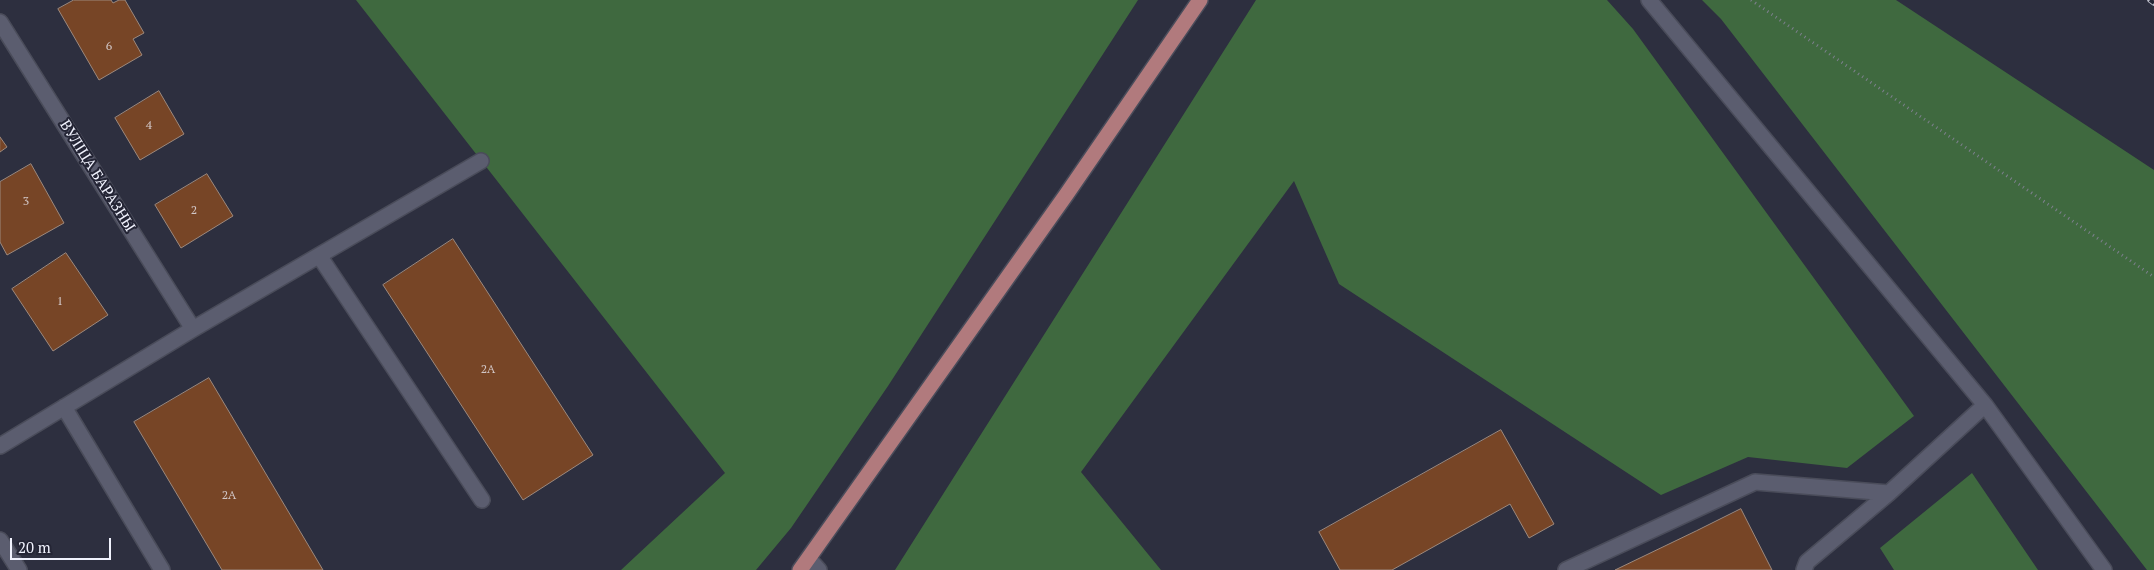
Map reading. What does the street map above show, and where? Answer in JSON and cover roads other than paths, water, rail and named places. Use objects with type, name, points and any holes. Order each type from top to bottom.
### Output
[{"type":"main road","points":[[809,566],[1140,90],[1200,0]]},
{"type":"street","points":[[1649,0],[1985,405],[2104,570]]},
{"type":"street","name":"ВУЛІЦА БАРАЗНЫ","points":[[0,22],[194,329]]},
{"type":"street","points":[[0,446],[481,160]]},
{"type":"street","points":[[320,256],[482,500]]},
{"type":"street","points":[[1804,570],[1807,562],[1889,493],[1985,405]]},
{"type":"street","points":[[64,407],[162,570]]},
{"type":"street","points":[[1566,570],[1755,482],[1889,493]]},
{"type":"street","points":[[0,540],[19,570]]},
{"type":"railway","points":[[2150,0],[2154,3]]}]
